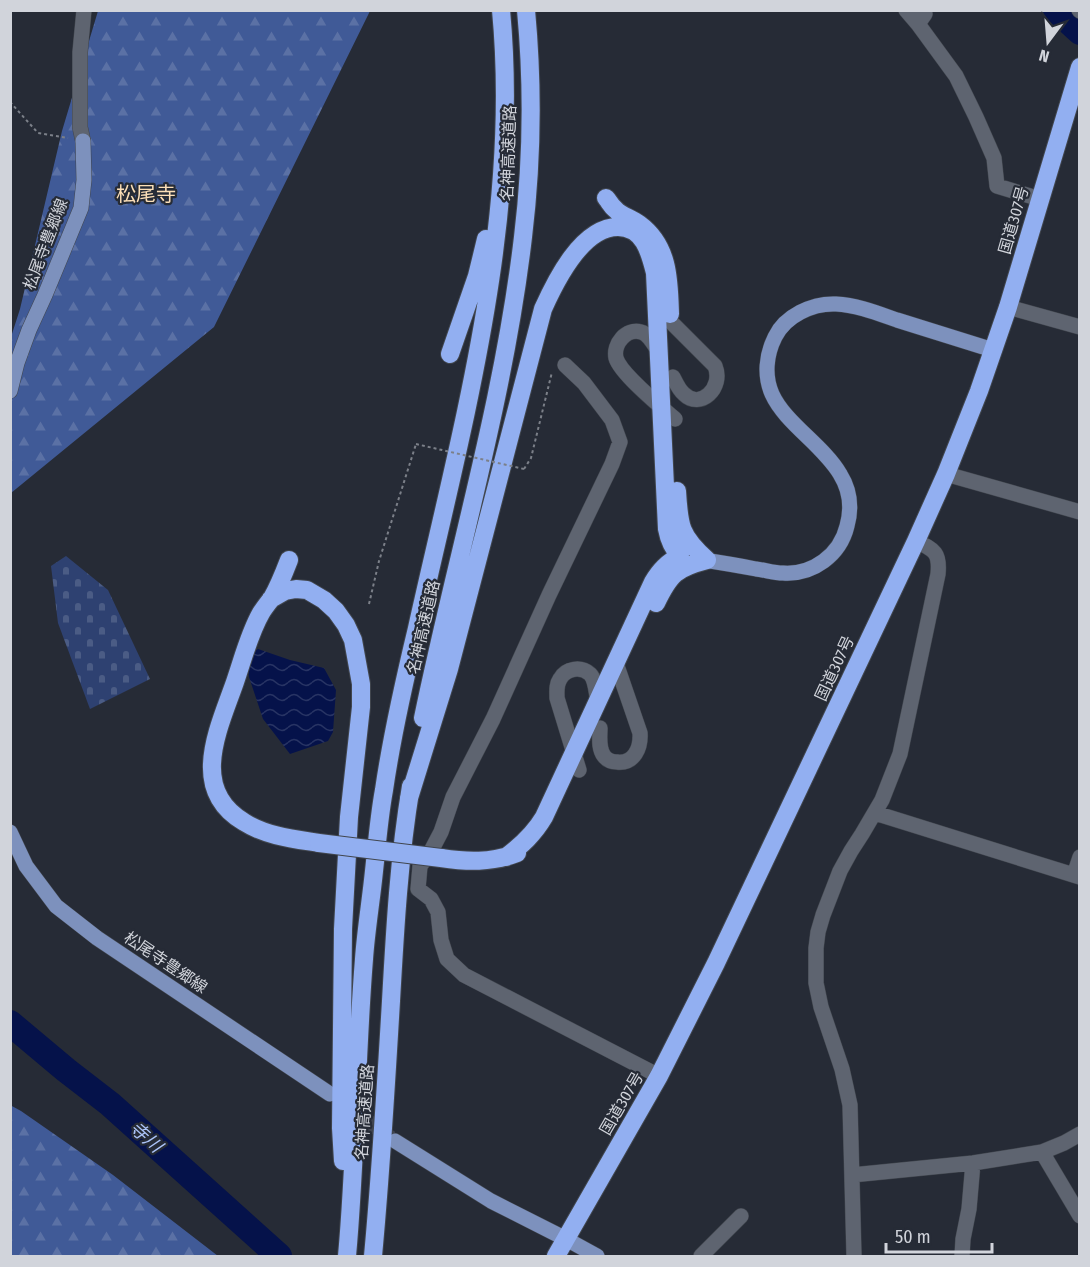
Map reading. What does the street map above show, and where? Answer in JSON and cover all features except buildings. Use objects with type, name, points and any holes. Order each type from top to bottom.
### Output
[{"type":"highway","name":"名神高速道路","points":[[348,1253],[364,958],[383,791],[399,705],[487,307],[497,234],[505,108],[501,10]]},
{"type":"highway","name":"名神高速道路","points":[[373,1257],[402,843],[421,726],[436,654],[489,433],[512,312],[523,237],[528,182],[530,110],[526,10]]},
{"type":"highway","name":"国道307号","points":[[556,1257],[659,1076],[716,963],[946,474],[1008,307],[1080,67]]},
{"type":"highway","points":[[450,354],[477,276],[502,179]]},
{"type":"highway","points":[[506,857],[535,832],[544,817],[598,702],[619,671],[664,586],[674,574],[687,566],[707,560],[687,540],[681,528],[678,511],[659,352],[668,275],[665,260],[662,251],[646,229],[614,209],[606,198]]},
{"type":"highway","points":[[289,561],[283,577],[254,628],[220,723],[212,754],[211,773],[215,789],[226,807],[243,822],[265,832],[319,843],[459,861],[483,861],[506,857],[526,850],[539,840],[567,800],[600,728],[653,582],[670,561],[680,556],[674,550],[667,529],[668,413],[673,377],[655,273],[642,237],[635,230],[626,227],[615,227],[596,233],[573,257],[554,286],[543,309],[448,669],[409,798]]},
{"type":"highway","points":[[271,599],[285,591],[307,590],[324,600],[336,611],[353,640],[361,684],[361,707],[349,817],[343,929],[341,1128],[348,1253]]},
{"type":"main road","name":"松尾寺豊郷線","points":[[10,391],[29,330],[81,208],[84,180],[82,141]]},
{"type":"main road","points":[[680,556],[784,574],[820,565],[836,550],[845,532],[850,515],[849,494],[841,475],[829,458],[783,412],[772,395],[767,367],[770,347],[778,330],[792,316],[811,308],[834,304],[858,307],[993,350]]},
{"type":"main road","name":"松尾寺豊郷線","points":[[10,832],[26,866],[56,906],[97,938],[330,1094]]},
{"type":"main road","points":[[395,1141],[490,1202],[566,1239],[597,1257]]},
{"type":"street","points":[[82,141],[80,52],[84,10]]},
{"type":"street","points":[[906,10],[921,17],[956,76],[994,158],[997,186],[1040,200]]},
{"type":"street","points":[[1008,307],[1080,327]]},
{"type":"street","points":[[664,315],[714,366],[717,381],[714,388],[704,398],[698,399],[683,394],[673,377]]},
{"type":"street","points":[[659,352],[647,335],[633,331],[624,335],[618,343],[616,359],[620,366],[668,413]]},
{"type":"street","points":[[565,365],[584,383],[612,420],[620,442],[612,464],[549,595],[494,719],[453,797],[441,832],[420,866],[418,889],[431,899],[438,912],[441,940],[447,959],[464,975],[659,1076]]},
{"type":"street","points":[[946,474],[1080,512]]},
{"type":"street","points":[[854,1257],[850,1105],[842,1069],[821,1007],[816,983],[816,948],[823,915],[840,871],[882,800],[900,754],[939,561],[933,549],[916,541]]},
{"type":"street","points":[[579,770],[557,698],[556,689],[559,680],[565,672],[573,669],[590,674],[594,681],[598,702]]},
{"type":"street","points":[[600,728],[600,748],[609,761],[628,762],[634,757],[638,750],[640,733],[619,671]]},
{"type":"street","points":[[875,813],[1077,876],[1080,857]]},
{"type":"street","points":[[852,1175],[973,1163],[1042,1152],[1080,1134]]},
{"type":"street","points":[[1042,1152],[1080,1216]]},
{"type":"street","points":[[962,1257],[973,1163]]},
{"type":"street","points":[[700,1257],[741,1216]]},
{"type":"path","points":[[10,102],[38,134],[82,141]]},
{"type":"path","points":[[369,604],[379,561],[416,444],[524,469],[531,458],[552,372],[565,365]]},
{"type":"green space","points":[[98,11],[370,11],[214,327],[11,493],[11,337],[20,309],[62,131]]},
{"type":"green space","points":[[66,556],[108,590],[150,679],[90,709],[58,623],[51,566]]},
{"type":"green space","points":[[10,1105],[113,1175],[218,1256],[11,1256]]},
{"type":"water","points":[[258,649],[324,668],[336,690],[333,732],[328,741],[290,754],[263,719],[249,677],[247,657]]},
{"type":"waterway","points":[[1056,10],[1080,32]]},
{"type":"waterway","name":"寺川","points":[[10,1023],[110,1104],[279,1256]]},
{"type":"tunnel","points":[[349,1108],[391,1138]]},
{"type":"district","name":"松尾寺","points":[[146,194]]}]
